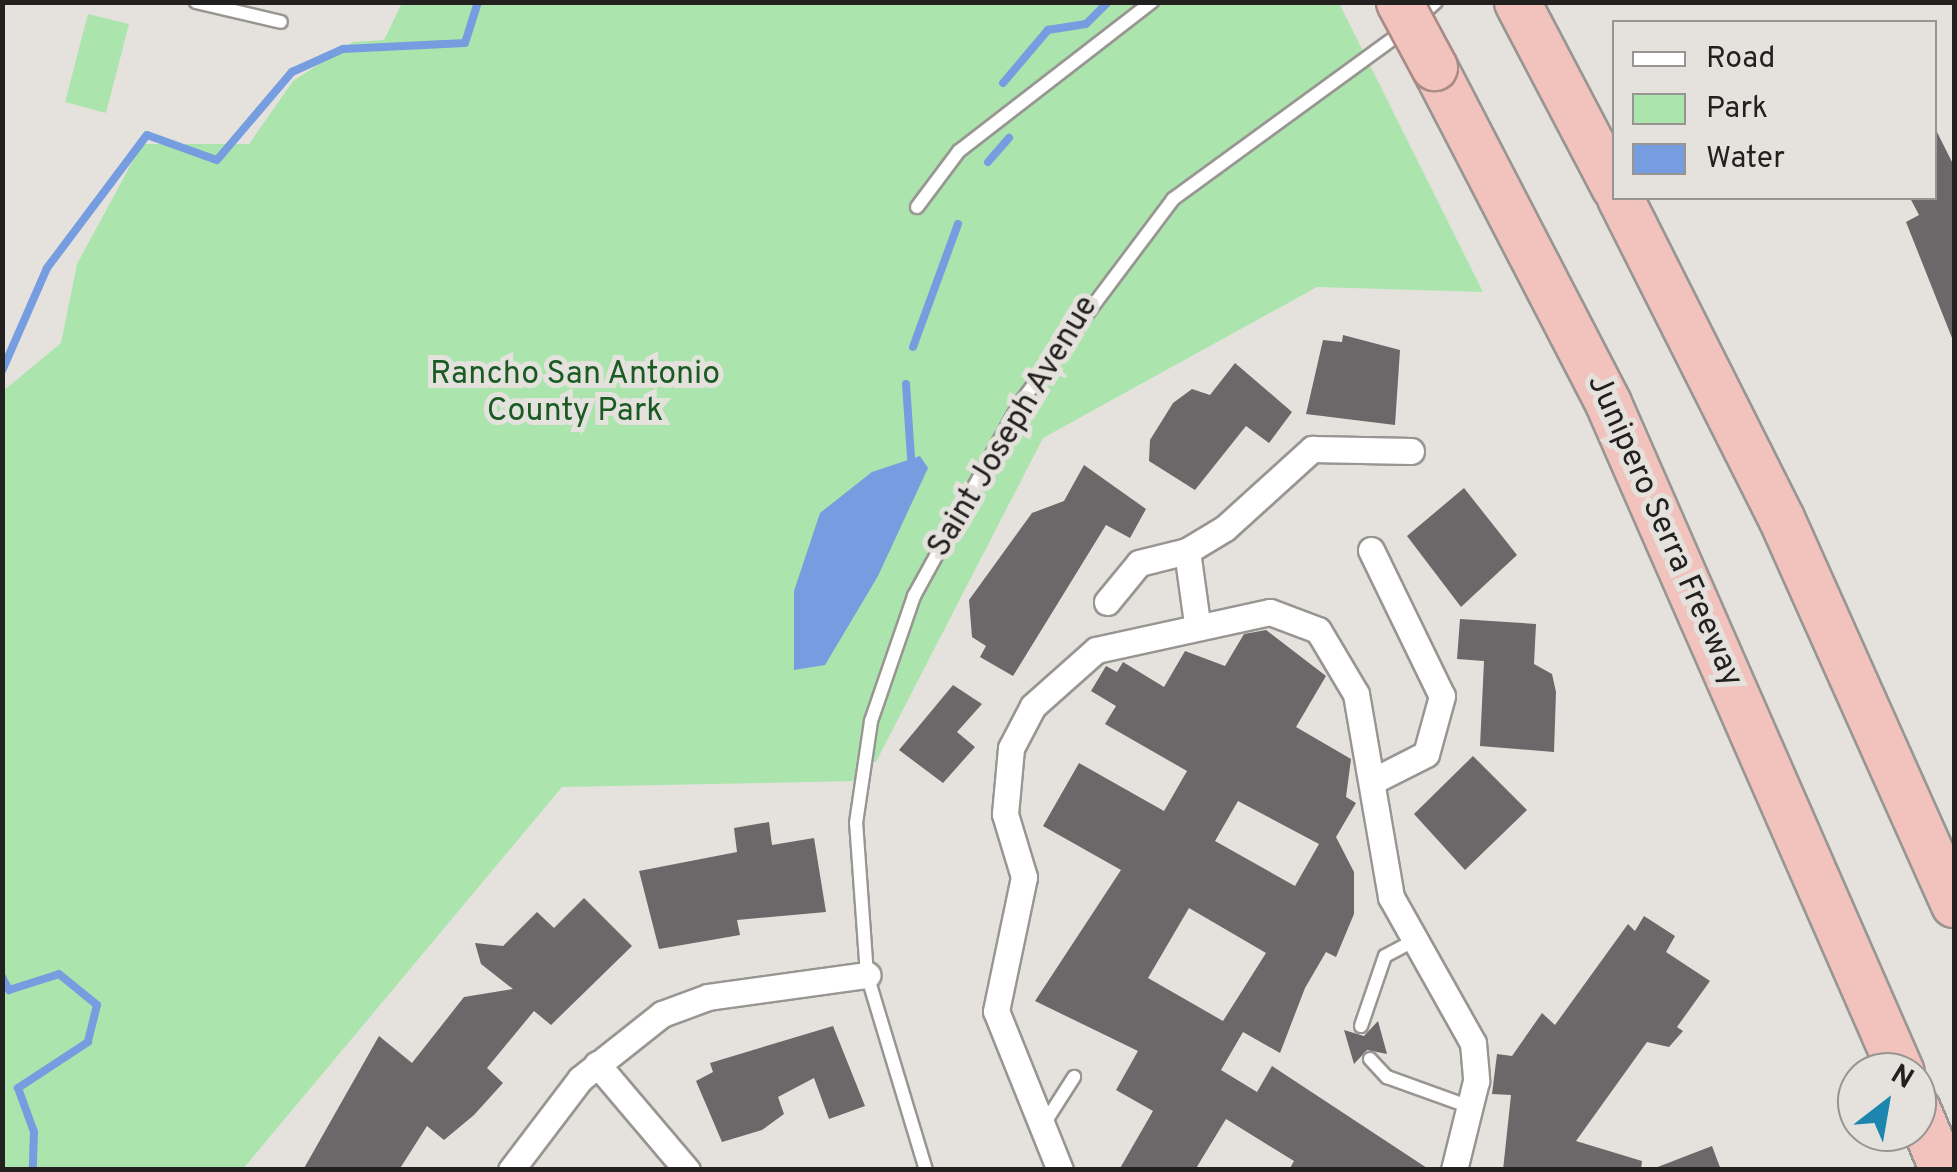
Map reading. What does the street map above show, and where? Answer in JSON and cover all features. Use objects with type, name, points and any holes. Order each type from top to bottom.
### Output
[{"type":"highway","name":"Junipero Serra Freeway","points":[[1399,2],[1608,403],[1892,1052]]},
{"type":"highway","points":[[1518,2],[1612,182]]},
{"type":"highway","points":[[1621,200],[1781,518],[1954,904]]},
{"type":"street","points":[[1107,602],[1139,563],[1187,551],[1282,491],[1312,449],[1366,458],[1411,450]]},
{"type":"street","points":[[1187,551],[1197,623]]},
{"type":"street","points":[[1373,568],[1417,657],[1442,696],[1438,738],[1426,754],[1378,779]]},
{"type":"street","points":[[1060,1170],[996,1011],[1024,877],[1005,814],[1011,748],[1033,706],[1070,667],[1096,650],[1197,623],[1270,612],[1318,630],[1356,694],[1378,779],[1380,862],[1472,1043],[1470,1107],[1454,1170]]},
{"type":"street","points":[[511,1170],[597,1064],[686,1003],[867,975]]},
{"type":"street","points":[[597,1064],[686,1170]]},
{"type":"lane","points":[[196,2],[281,22]]},
{"type":"lane","points":[[917,207],[958,151],[1152,2]]},
{"type":"lane","name":"Saint Joseph Avenue","points":[[926,1170],[867,975],[858,781],[901,629],[966,494],[1098,289],[1173,198],[1436,2]]},
{"type":"lane","points":[[1360,1026],[1385,956],[1416,939]]},
{"type":"lane","points":[[1370,1060],[1401,1084],[1470,1107]]},
{"type":"lane","points":[[1042,1126],[1074,1076]]},
{"type":"green space","name":"Rancho San Antonio County Park","points":[[402,3],[1339,3],[1483,292],[1317,287],[1043,438],[876,762],[861,761],[858,781],[562,787],[243,1169],[3,1170],[3,391],[61,343],[77,264],[142,144],[249,144],[293,81],[353,42],[384,40]]},
{"type":"green space","points":[[88,14],[129,24],[106,113],[65,102]]},
{"type":"water","points":[[920,456],[928,468],[878,576],[825,665],[794,670],[794,591],[820,513],[872,472]]},
{"type":"building","points":[[1937,132],[1954,166],[1954,343],[1906,222],[1919,215],[1911,200],[1937,200]]},
{"type":"building","points":[[1343,335],[1400,350],[1395,425],[1306,414],[1323,340],[1342,342]]},
{"type":"building","points":[[1235,363],[1292,412],[1269,443],[1246,426],[1195,490],[1149,461],[1150,440],[1173,403],[1192,389],[1210,395]]},
{"type":"building","points":[[1084,465],[1146,509],[1130,538],[1106,525],[1013,676],[980,657],[986,646],[972,637],[969,600],[1032,513],[1064,501]]},
{"type":"building","points":[[1464,488],[1517,555],[1461,607],[1407,536]]},
{"type":"building","points":[[1460,619],[1536,624],[1534,664],[1552,674],[1556,692],[1554,752],[1480,746],[1484,661],[1457,659]]},
{"type":"building","points":[[1266,630],[1326,676],[1296,727],[1351,759],[1346,797],[1356,803],[1336,837],[1354,872],[1354,914],[1336,957],[1326,952],[1305,988],[1280,1053],[1243,1032],[1221,1070],[1257,1092],[1272,1066],[1430,1170],[1289,1170],[1294,1161],[1226,1119],[1195,1170],[1119,1170],[1153,1111],[1116,1090],[1138,1051],[1035,1001],[1121,870],[1043,826],[1079,763],[1164,811],[1187,771],[1105,724],[1116,706],[1091,691],[1106,666],[1117,672],[1123,662],[1164,687],[1185,651],[1225,666],[1244,634]],"holes":[[[1238,801],[1319,844],[1295,886],[1215,841]],[[1189,908],[1266,953],[1223,1021],[1148,978]]]},
{"type":"building","points":[[953,685],[982,704],[957,732],[975,747],[943,783],[899,750]]},
{"type":"building","points":[[1473,756],[1527,810],[1465,870],[1414,814]]},
{"type":"building","points":[[769,822],[772,845],[814,838],[826,912],[737,920],[740,935],[659,949],[639,871],[737,852],[734,828]]},
{"type":"building","points":[[584,898],[632,946],[551,1025],[534,1011],[487,1068],[503,1083],[474,1115],[444,1140],[427,1126],[399,1170],[303,1170],[379,1036],[412,1063],[464,997],[513,989],[481,964],[475,943],[503,946],[537,912],[554,928]]},
{"type":"building","points":[[1644,916],[1675,936],[1666,952],[1710,981],[1677,1027],[1683,1031],[1669,1047],[1647,1042],[1576,1141],[1642,1161],[1641,1170],[1503,1170],[1511,1095],[1492,1094],[1497,1054],[1512,1056],[1542,1013],[1555,1025],[1628,924],[1635,931]]},
{"type":"building","points":[[1378,1021],[1387,1054],[1367,1050],[1354,1064],[1344,1030],[1364,1036]]},
{"type":"building","points":[[833,1026],[865,1106],[829,1119],[814,1078],[778,1097],[784,1114],[762,1130],[722,1142],[696,1081],[713,1072],[710,1063]]},
{"type":"building","points":[[1712,1146],[1721,1170],[1655,1168]]},
{"type":"waterway","points":[[2,371],[47,268],[147,135],[217,160],[292,72],[343,49],[465,43],[478,2]]},
{"type":"waterway","points":[[1003,83],[1048,30],[1086,24],[1108,2]]},
{"type":"waterway","points":[[988,162],[1009,138]]},
{"type":"waterway","points":[[913,347],[958,224]]},
{"type":"waterway","points":[[906,384],[911,458]]},
{"type":"waterway","points":[[2,977],[9,990],[59,974],[97,1005],[88,1042],[18,1088],[34,1132],[33,1170]]}]
